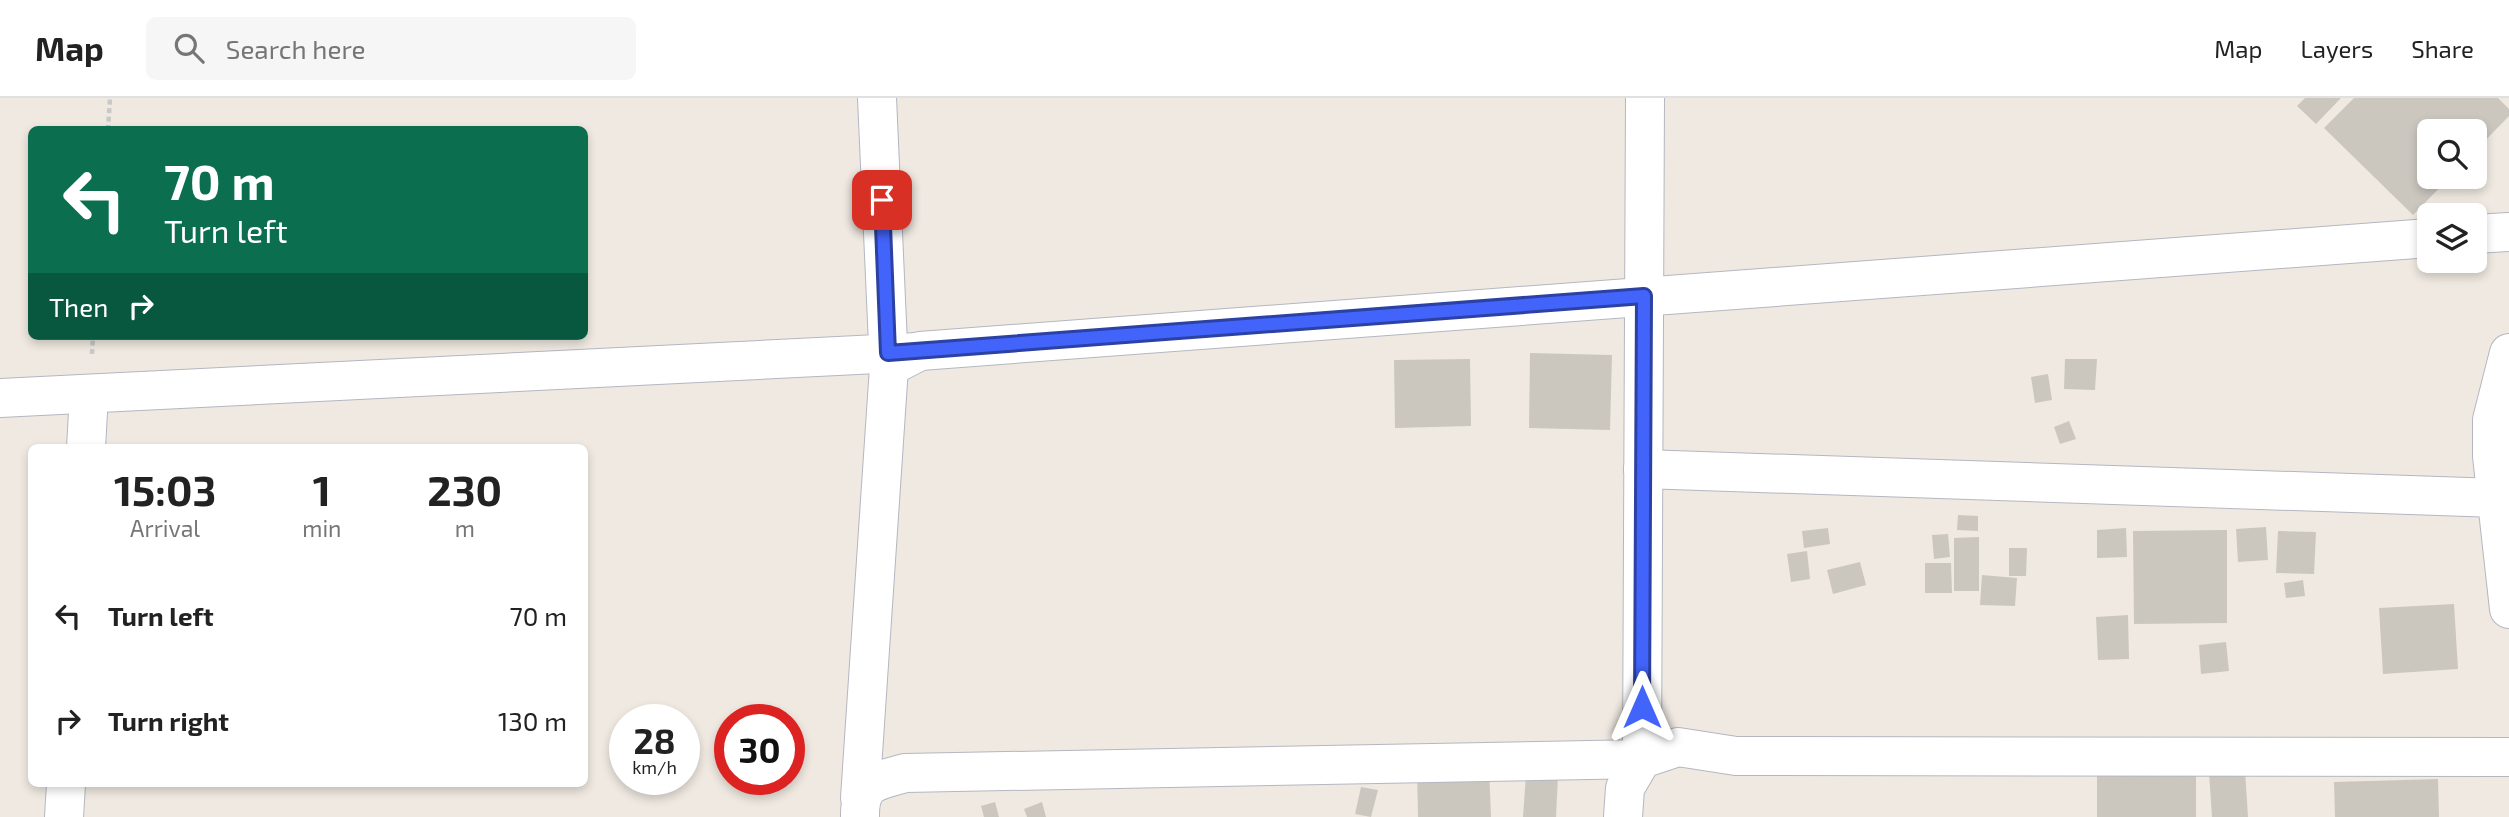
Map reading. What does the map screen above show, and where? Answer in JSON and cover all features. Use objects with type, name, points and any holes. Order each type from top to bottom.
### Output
[{"type":"street","points":[[860,808],[899,357],[877,98]]},
{"type":"street","points":[[1623,817],[1626,788],[1642,760],[1645,98]]},
{"type":"street","points":[[2487,233],[2509,232]]},
{"type":"street","points":[[0,398],[899,357],[1644,296],[2417,239]]},
{"type":"street","points":[[2509,353],[2492,420],[2492,456],[2503,496],[2509,609]]},
{"type":"street","points":[[86,444],[89,394]]},
{"type":"street","points":[[1643,469],[2503,496]]},
{"type":"street","points":[[860,808],[873,782],[905,773],[1642,760],[1678,747],[1736,756],[2509,757]]},
{"type":"street","points":[[64,817],[66,787]]},
{"type":"path","points":[[108,126],[110,98]]},
{"type":"building","points":[[2305,98],[2341,98],[2316,124],[2297,106]]},
{"type":"building","points":[[2354,98],[2498,98],[2509,109],[2509,116],[2487,139],[2487,119],[2417,119],[2417,189],[2438,189],[2425,203],[2417,203],[2417,211],[2413,215],[2324,128]]},
{"type":"building","points":[[1530,353],[1612,355],[1610,430],[1529,428]]},
{"type":"building","points":[[1470,359],[1471,426],[1395,428],[1394,360]]},
{"type":"building","points":[[2065,359],[2097,359],[2095,390],[2064,389]]},
{"type":"building","points":[[2048,374],[2052,400],[2035,403],[2031,377]]},
{"type":"building","points":[[2069,421],[2076,439],[2060,444],[2054,427]]},
{"type":"building","points":[[1958,515],[1978,516],[1978,531],[1957,530]]},
{"type":"building","points":[[2266,527],[2268,560],[2238,562],[2236,529]]},
{"type":"building","points":[[1828,528],[1830,544],[1804,548],[1802,531]]},
{"type":"building","points":[[2126,528],[2127,557],[2097,558],[2097,530]]},
{"type":"building","points":[[2227,530],[2227,623],[2134,624],[2133,531]]},
{"type":"building","points":[[2278,531],[2316,532],[2314,574],[2276,573]]},
{"type":"building","points":[[1948,534],[1950,557],[1934,559],[1932,535]]},
{"type":"building","points":[[1979,537],[1979,591],[1954,591],[1954,538]]},
{"type":"building","points":[[2009,548],[2027,548],[2026,576],[2009,576]]},
{"type":"building","points":[[1807,551],[1810,579],[1791,582],[1787,554]]},
{"type":"building","points":[[1860,562],[1866,585],[1833,594],[1827,570]]},
{"type":"building","points":[[1925,563],[1951,563],[1952,593],[1925,593]]},
{"type":"building","points":[[1982,575],[2017,578],[2015,606],[1980,605]]},
{"type":"building","points":[[2303,580],[2305,596],[2286,598],[2284,583]]},
{"type":"building","points":[[2454,604],[2458,669],[2383,674],[2379,608]]},
{"type":"building","points":[[2128,615],[2129,659],[2098,660],[2096,617]]},
{"type":"building","points":[[2226,642],[2229,671],[2201,674],[2199,645]]},
{"type":"building","points":[[1489,767],[1491,817],[1418,817],[1417,770]]},
{"type":"building","points":[[2196,769],[2196,817],[2097,817],[2097,770]]},
{"type":"building","points":[[2245,770],[2248,817],[2212,817],[2209,772]]},
{"type":"building","points":[[1526,774],[1558,776],[1556,817],[1523,817]]},
{"type":"building","points":[[2438,779],[2439,817],[2335,817],[2334,782]]},
{"type":"building","points":[[1361,787],[1378,790],[1371,817],[1355,814]]},
{"type":"building","points":[[995,802],[999,817],[984,817],[981,806]]},
{"type":"building","points":[[1042,802],[1046,817],[1027,817],[1024,809]]},
{"type":"route","points":[[882,200],[888,353],[1644,296],[1642,707]]}]
